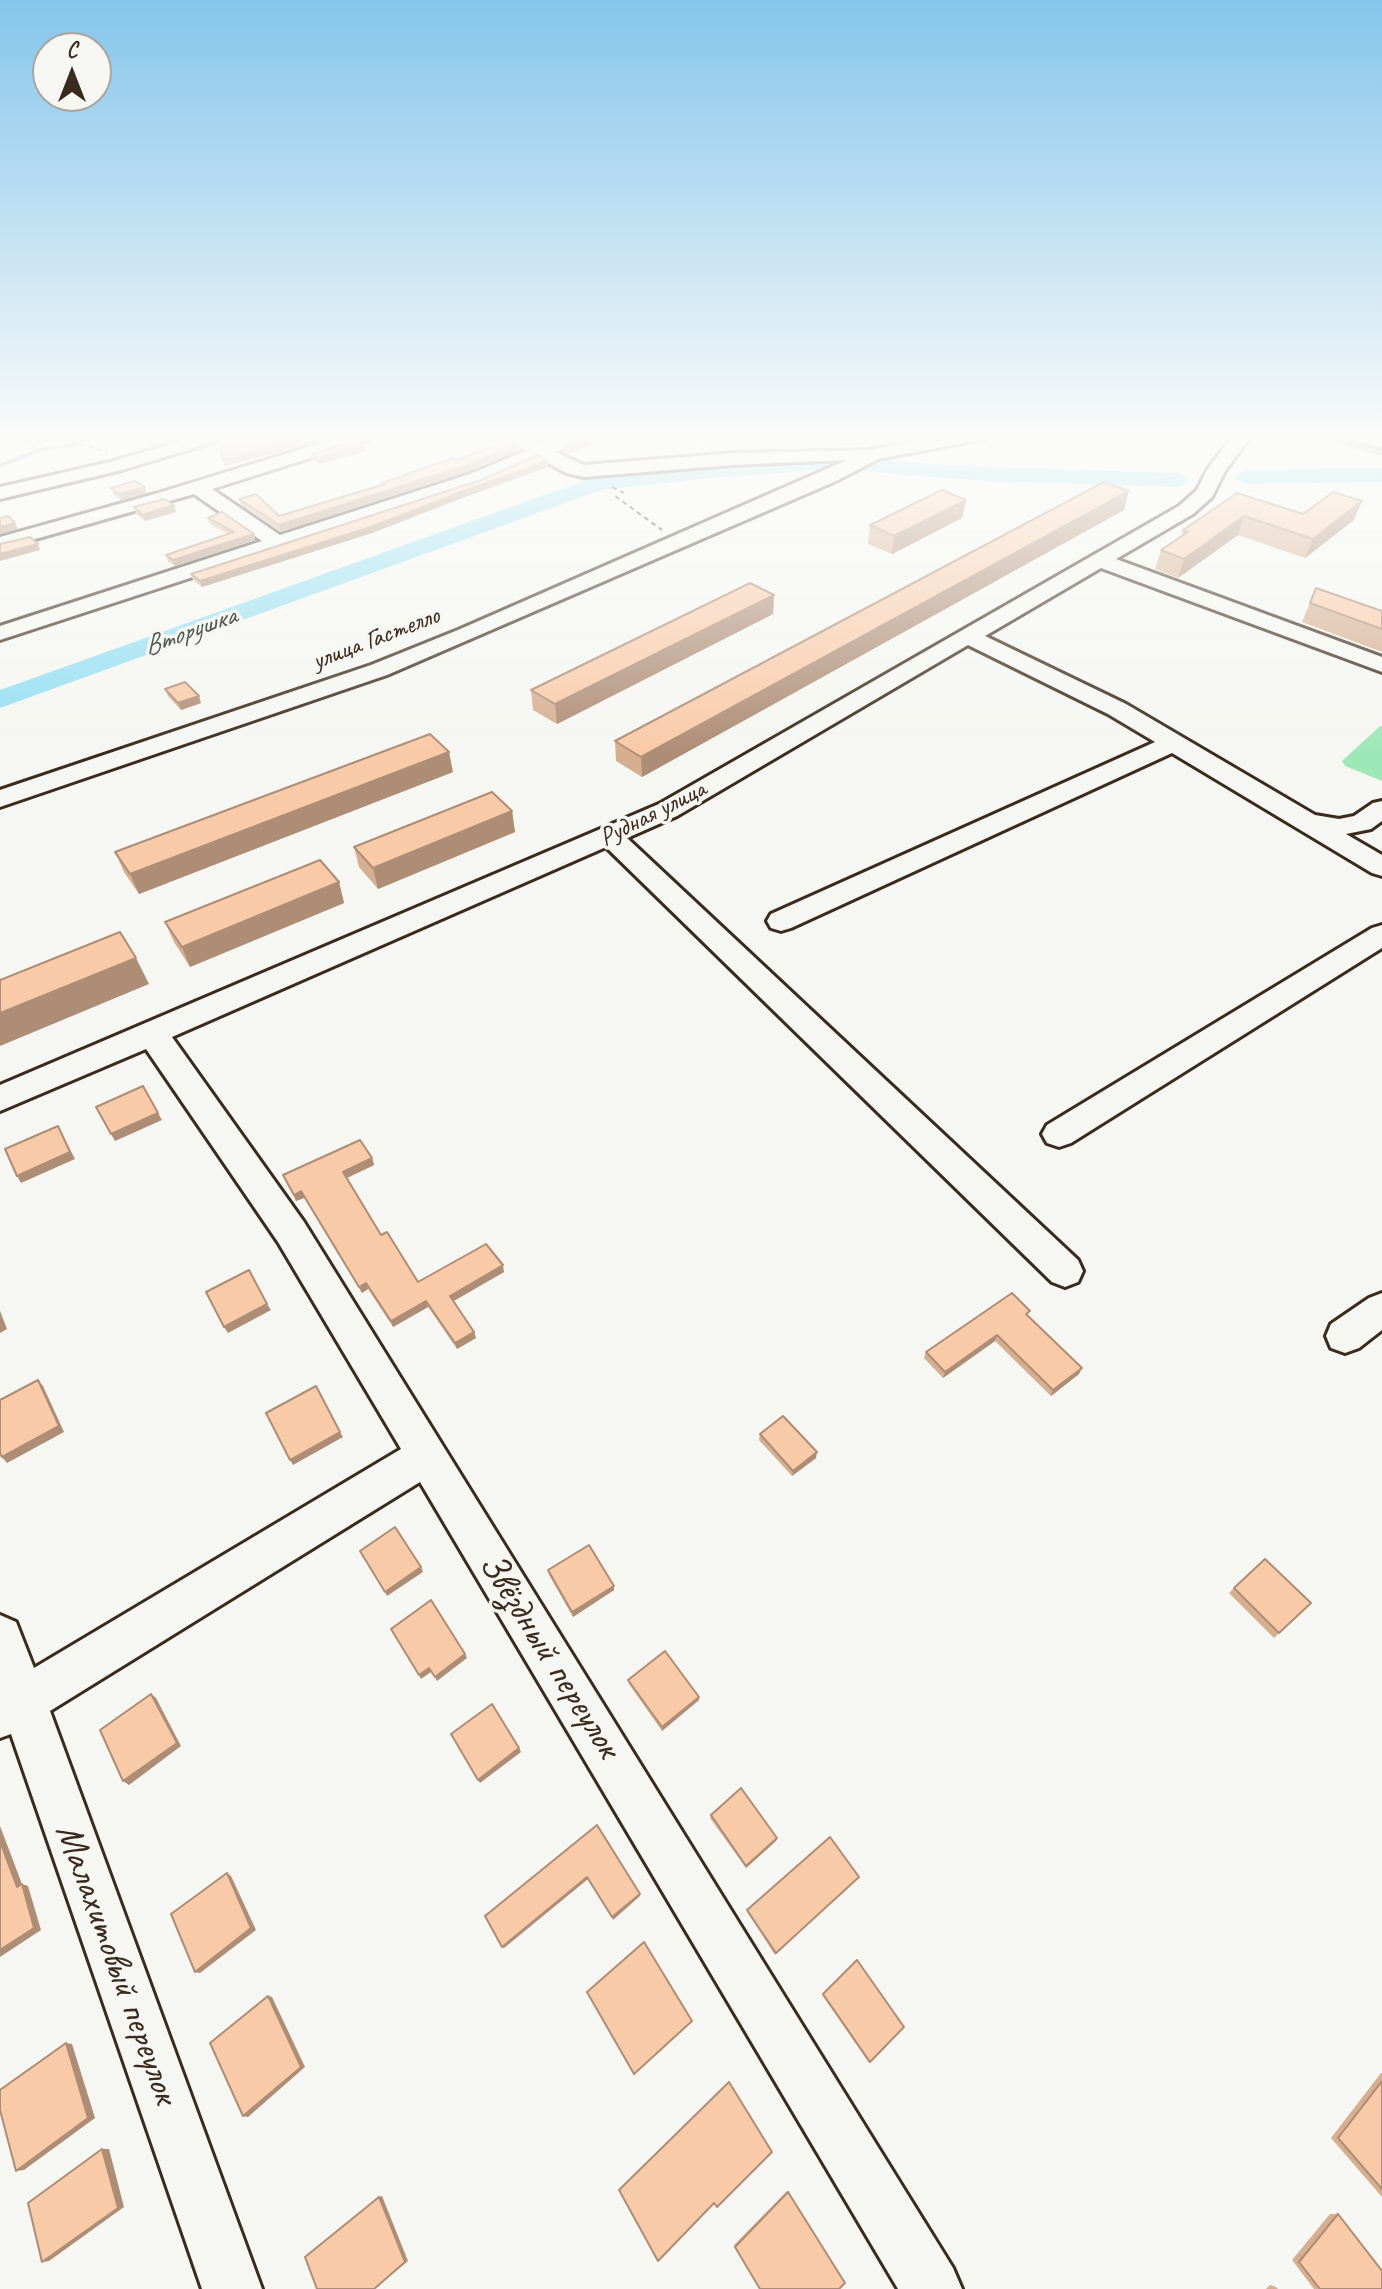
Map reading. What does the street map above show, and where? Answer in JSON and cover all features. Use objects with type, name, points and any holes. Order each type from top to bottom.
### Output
[{"type":"street","points":[[273,540],[278,543]]},
{"type":"street","points":[[0,633],[288,540]]},
{"type":"street","name":"улица Гастелло","points":[[0,799],[379,670],[684,540]]},
{"type":"street","name":"Рудная улица","points":[[0,1099],[668,810],[1134,540]]},
{"type":"street","points":[[1098,560],[1382,665]]},
{"type":"street","points":[[969,637],[1071,685],[1175,742],[1382,867]]},
{"type":"street","points":[[781,921],[1175,742]]},
{"type":"street","points":[[1306,823],[1339,827],[1362,823],[1382,809]]},
{"type":"street","points":[[611,837],[1065,1271]]},
{"type":"street","points":[[1059,1134],[1382,935]]},
{"type":"street","name":"Звёздный переулок","points":[[152,1033],[291,1232],[932,2289]]},
{"type":"street","points":[[1345,1336],[1382,1309]]},
{"type":"street","points":[[11,1708],[426,1456]]},
{"type":"street","name":"Малахитовый переулок","points":[[0,1638],[11,1708],[232,2289]]},
{"type":"green space","points":[[1380,726],[1382,781],[1345,766],[1342,761]]},
{"type":"building","points":[[33,540],[38,544],[0,554],[0,544]]},
{"type":"building","points":[[211,540],[236,540],[173,560],[166,555]]},
{"type":"building","points":[[296,540],[330,540],[200,581],[191,574]]},
{"type":"building","points":[[995,540],[1039,540],[641,757],[615,741]]},
{"type":"building","points":[[1176,540],[1211,540],[1184,559],[1161,550]]},
{"type":"building","points":[[750,583],[774,595],[555,704],[531,690]]},
{"type":"building","points":[[1316,588],[1382,611],[1382,629],[1310,603]]},
{"type":"building","points":[[185,682],[199,696],[178,703],[165,689]]},
{"type":"building","points":[[430,734],[449,752],[130,874],[115,852]]},
{"type":"building","points":[[492,792],[512,811],[373,868],[354,847]]},
{"type":"building","points":[[320,860],[339,882],[182,947],[165,922]]},
{"type":"building","points":[[120,932],[136,958],[0,1013],[0,980]]},
{"type":"building","points":[[143,1086],[158,1113],[111,1134],[96,1107]]},
{"type":"building","points":[[58,1126],[70,1152],[17,1176],[5,1149]]},
{"type":"building","points":[[360,1140],[372,1158],[343,1172],[381,1235],[387,1232],[418,1282],[486,1244],[503,1265],[450,1296],[474,1332],[455,1343],[426,1301],[391,1321],[366,1283],[359,1287],[301,1191],[294,1195],[283,1175]]},
{"type":"building","points":[[249,1270],[267,1304],[224,1327],[206,1292]]},
{"type":"building","points":[[1012,1293],[1030,1311],[1026,1314],[1082,1368],[1053,1390],[997,1335],[945,1372],[926,1352]]},
{"type":"building","points":[[38,1380],[59,1426],[2,1457],[0,1400]]},
{"type":"building","points":[[316,1386],[340,1432],[290,1460],[266,1413]]},
{"type":"building","points":[[783,1416],[817,1452],[793,1471],[760,1434]]},
{"type":"building","points":[[395,1527],[421,1567],[385,1592],[360,1551]]},
{"type":"building","points":[[589,1545],[614,1586],[572,1612],[548,1570]]},
{"type":"building","points":[[1265,1559],[1311,1603],[1279,1633],[1234,1588]]},
{"type":"building","points":[[431,1600],[465,1654],[435,1677],[429,1668],[419,1675],[391,1629]]},
{"type":"building","points":[[665,1651],[699,1697],[662,1727],[628,1680]]},
{"type":"building","points":[[151,1694],[177,1743],[123,1781],[100,1730]]},
{"type":"building","points":[[492,1704],[519,1748],[478,1780],[451,1734]]},
{"type":"building","points":[[741,1788],[777,1838],[746,1866],[711,1815]]},
{"type":"building","points":[[597,1825],[640,1894],[612,1917],[587,1877],[502,1947],[485,1916]]},
{"type":"building","points":[[830,1837],[859,1877],[776,1953],[747,1910]]},
{"type":"building","points":[[0,1841],[17,1887],[22,1884],[34,1928],[0,1950]]},
{"type":"building","points":[[227,1873],[251,1928],[195,1972],[171,1914]]},
{"type":"building","points":[[644,1942],[692,2021],[634,2074],[587,1992]]},
{"type":"building","points":[[857,1960],[904,2027],[870,2062],[823,1994]]},
{"type":"building","points":[[268,1996],[301,2067],[243,2116],[210,2043]]},
{"type":"building","points":[[66,2043],[88,2118],[16,2171],[0,2110],[0,2090]]},
{"type":"building","points":[[1382,2081],[1382,2189],[1338,2138]]},
{"type":"building","points":[[729,2082],[772,2152],[717,2207],[714,2203],[658,2261],[619,2190]]},
{"type":"building","points":[[102,2149],[118,2208],[42,2262],[28,2203]]},
{"type":"building","points":[[788,2192],[845,2283],[839,2289],[760,2289],[735,2247]]},
{"type":"building","points":[[379,2197],[405,2262],[374,2289],[317,2289],[305,2257]]},
{"type":"building","points":[[1338,2214],[1382,2271],[1382,2289],[1320,2289],[1299,2262]]},
{"type":"waterway","name":"Вторушка","points":[[0,700],[440,540]]}]
